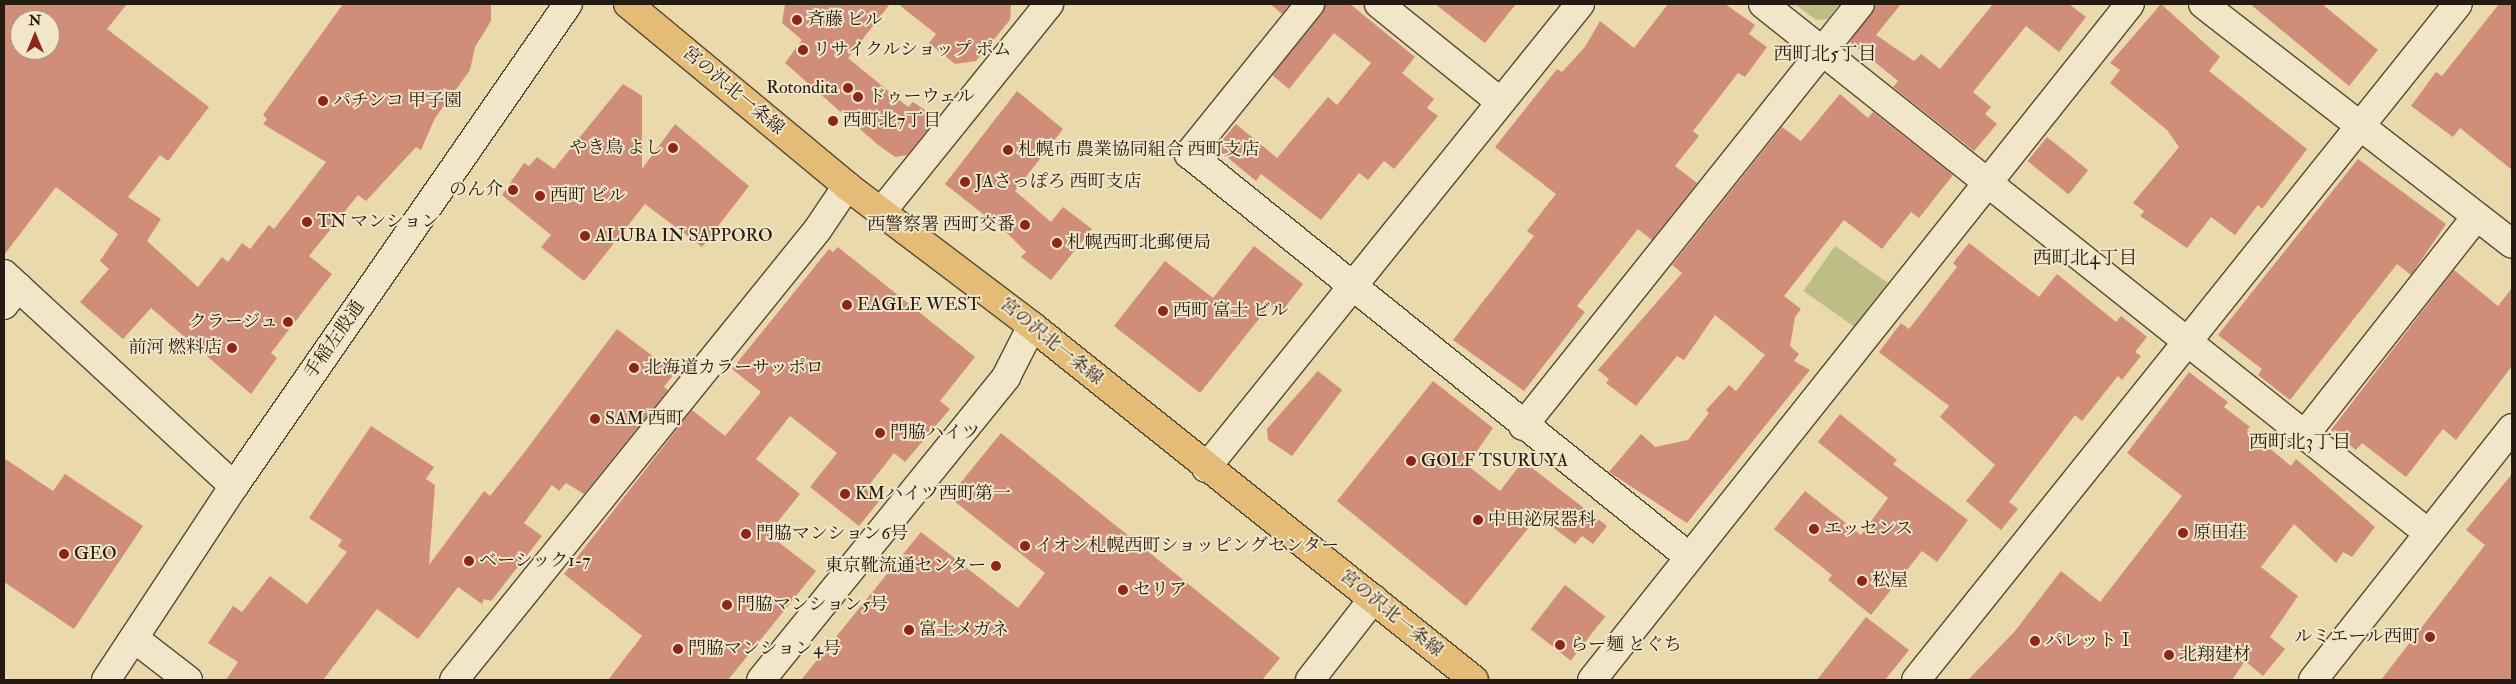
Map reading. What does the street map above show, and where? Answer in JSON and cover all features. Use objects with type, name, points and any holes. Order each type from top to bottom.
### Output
[{"type":"main road","name":"宮の沢北一条線","points":[[628,4],[847,186],[1032,326],[1206,468],[1474,680]]},
{"type":"street","name":"手稲左股通","points":[[106,680],[135,639],[234,486],[568,4]]},
{"type":"street","points":[[882,211],[1049,4]]},
{"type":"street","points":[[1310,4],[1189,154],[1350,287],[1688,556]]},
{"type":"street","points":[[1378,4],[1499,101]]},
{"type":"street","points":[[1206,468],[1499,101],[1580,4]]},
{"type":"street","points":[[1763,4],[2306,432],[2428,534]]},
{"type":"street","points":[[1523,426],[1860,4]]},
{"type":"street","points":[[1592,680],[1688,556],[2130,4]]},
{"type":"street","points":[[2203,4],[2357,126],[2512,244]]},
{"type":"street","points":[[1916,680],[2357,126],[2458,4]]},
{"type":"street","points":[[454,680],[818,229],[847,186]]},
{"type":"street","points":[[2306,432],[2476,217]]},
{"type":"street","points":[[8,289],[234,486]]},
{"type":"street","points":[[761,680],[1006,377],[1032,326]]},
{"type":"street","points":[[2313,680],[2512,428]]},
{"type":"street","points":[[1310,680],[1373,599]]},
{"type":"street","points":[[135,639],[188,680]]},
{"type":"green space","points":[[1795,4],[1839,4],[1828,19],[1816,20]]},
{"type":"green space","points":[[1835,246],[1887,283],[1856,328],[1803,291]]},
{"type":"building","points":[[4,4],[127,4],[107,29],[209,107],[168,161],[160,155],[128,197],[161,219],[147,241],[198,287],[222,257],[228,262],[242,243],[250,249],[269,225],[274,229],[326,162],[263,124],[267,119],[263,115],[343,4],[491,4],[491,21],[475,47],[470,70],[435,118],[421,150],[416,147],[366,201],[358,195],[309,256],[332,274],[271,353],[277,358],[251,394],[151,308],[123,339],[80,302],[109,269],[100,261],[118,234],[56,187],[4,255]]},
{"type":"building","name":"ドゥーウェル","points":[[785,4],[890,4],[848,58],[908,107],[913,102],[937,118],[907,155],[895,157],[877,144],[785,63],[802,40],[782,23]]},
{"type":"building","points":[[898,4],[1011,4],[1010,20],[976,61],[955,64],[929,43],[936,34]]},
{"type":"building","points":[[1270,4],[1290,4],[1282,14]]},
{"type":"building","points":[[1325,4],[1350,4],[1415,57],[1402,73],[1434,99],[1427,108],[1438,116],[1394,169],[1384,161],[1368,180],[1359,173],[1321,220],[1261,174],[1256,181],[1216,148],[1236,124],[1277,158],[1328,97],[1337,105],[1371,63],[1334,33],[1289,89],[1272,75],[1322,14]]},
{"type":"building","points":[[1435,4],[1516,4],[1485,43]]},
{"type":"building","points":[[1668,4],[1725,4],[1755,25],[1749,34],[1767,47],[1745,77],[1738,73],[1693,131],[1699,136],[1675,166],[1697,183],[1652,240],[1638,229],[1577,306],[1585,312],[1524,391],[1453,340],[1534,236],[1527,231],[1556,194],[1495,147],[1557,69],[1562,72],[1585,47],[1600,21],[1634,48]]},
{"type":"building","points":[[1875,4],[1901,4],[1876,35],[1914,61],[1921,54],[1940,69],[1993,4],[2069,4],[2086,17],[2059,52],[2026,26],[1973,92],[1991,107],[1985,114],[1997,124],[1974,151],[1893,87],[1898,81],[1850,42]]},
{"type":"building","points":[[2161,4],[2220,57],[2209,71],[2307,149],[2262,209],[2258,205],[2235,235],[2211,217],[2187,248],[2140,216],[2144,211],[2133,203],[2179,147],[2167,130],[2110,83],[2120,70],[2110,63]]},
{"type":"building","points":[[2250,4],[2322,4],[2378,50],[2349,86]]},
{"type":"building","points":[[2499,4],[2512,4],[2512,170],[2460,128],[2453,137],[2411,106],[2436,72],[2442,76]]},
{"type":"building","points":[[623,84],[642,96],[642,169],[675,124],[749,186],[702,247],[645,204],[584,281],[541,247],[551,235],[502,195],[524,163],[529,166],[537,157],[554,169]]},
{"type":"building","name":"札幌市 農業協同組合 西町支店","points":[[1017,91],[1063,129],[1015,191],[1051,222],[1063,207],[1092,229],[1051,280],[1021,257],[1026,252],[1007,233],[945,184]]},
{"type":"building","points":[[1840,94],[1868,118],[1873,112],[1953,175],[1919,218],[1911,212],[1882,249],[1844,220],[1784,296],[1801,309],[1795,317],[1790,346],[1799,354],[1794,361],[1810,370],[1687,523],[1609,472],[1641,434],[1655,447],[1688,440],[1709,413],[1706,410],[1729,385],[1736,391],[1765,355],[1715,315],[1684,360],[1677,356],[1636,406],[1606,383],[1609,379],[1598,370],[1682,273],[1672,265],[1782,127],[1801,141]]},
{"type":"building","points":[[2047,137],[2088,170],[2069,194],[2027,161]]},
{"type":"building","points":[[2358,159],[2446,224],[2411,275],[2397,264],[2290,400],[2258,375],[2262,369],[2218,335]]},
{"type":"building","points":[[1969,243],[2039,297],[2057,274],[2116,322],[2121,316],[2147,337],[2135,352],[2141,356],[2122,380],[2118,376],[2082,421],[2075,415],[2009,502],[2018,509],[2001,530],[1966,501],[1995,465],[1940,417],[1949,406],[1879,352],[1901,323],[1909,329],[1957,267],[1953,263]]},
{"type":"building","points":[[1254,246],[1303,284],[1280,314],[1270,305],[1200,393],[1114,326],[1165,261],[1213,298]]},
{"type":"building","points":[[838,247],[975,357],[940,401],[950,409],[905,462],[894,453],[866,489],[880,500],[859,526],[810,487],[837,453],[790,416],[756,459],[800,494],[768,534],[816,571],[728,680],[608,680],[642,636],[564,574],[692,410],[725,436],[761,392],[732,369],[829,249],[833,252]]},
{"type":"building","points":[[2454,270],[2498,306],[2512,288],[2512,366],[2456,440],[2443,429],[2406,477],[2362,443],[2356,450],[2331,430]]},
{"type":"building","points":[[617,329],[675,373],[664,387],[668,390],[584,494],[566,483],[559,491],[552,485],[524,523],[542,536],[491,601],[484,599],[482,604],[458,587],[418,639],[377,609],[323,680],[226,680],[238,662],[208,643],[233,606],[242,612],[270,576],[307,604],[347,552],[338,546],[342,540],[309,518],[371,426],[434,467],[426,479],[435,485],[429,565],[484,491],[490,496]]},
{"type":"building","points":[[1318,371],[1342,390],[1292,456],[1268,440],[1267,429]]},
{"type":"building","points":[[2189,372],[2228,402],[2224,407],[2250,427],[2247,430],[2291,466],[2296,459],[2375,527],[2352,557],[2343,552],[2336,563],[2294,524],[2261,567],[2298,596],[2270,637],[2285,649],[2263,676],[2245,661],[2232,680],[1968,680],[2015,631],[2061,571],[2100,602],[2182,496],[2127,453]]},
{"type":"building","points":[[1433,381],[1493,428],[1467,465],[1500,491],[1523,461],[1607,526],[1593,544],[1582,536],[1575,544],[1538,516],[1466,606],[1337,501]]},
{"type":"building","points":[[1840,414],[1897,460],[1893,464],[1968,520],[1937,562],[1922,551],[1871,615],[1828,580],[1832,575],[1774,529],[1805,491],[1861,535],[1888,498],[1818,442]]},
{"type":"building","name":"イオン札幌西町ショッピングセンター","points":[[1001,433],[1280,658],[1262,680],[801,680],[921,532],[1018,608],[1045,573],[949,497]]},
{"type":"building","name":"GEO","points":[[4,458],[53,491],[65,474],[143,526],[74,629],[4,582]]},
{"type":"building","points":[[2512,474],[2512,680],[2381,680],[2485,545],[2466,530]]},
{"type":"building","points":[[1565,585],[1605,616],[1571,661],[1531,629]]},
{"type":"building","points":[[1866,617],[1909,650],[1885,680],[1817,680]]},
{"type":"place","name":"斉藤 ビル","points":[[797,20]]},
{"type":"place","name":"リサイクルショップ ポム","points":[[803,50]]},
{"type":"place","name":"Rotondita","points":[[848,88]]},
{"type":"place","name":"ドゥーウェル","points":[[858,97]]},
{"type":"place","name":"パチンコ 甲子園","points":[[323,101]]},
{"type":"place","name":"西町北7丁目","points":[[833,121]]},
{"type":"place","name":"やき鳥 よし","points":[[673,148]]},
{"type":"place","name":"札幌市 農業協同組合 西町支店","points":[[1008,150]]},
{"type":"place","name":"JAさっぽろ 西町支店","points":[[965,182]]},
{"type":"place","name":"のん介","points":[[513,190]]},
{"type":"place","name":"西町 ビル","points":[[540,196]]},
{"type":"place","name":"TN マンション","points":[[307,222]]},
{"type":"place","name":"西警察署 西町交番","points":[[1025,225]]},
{"type":"place","name":"ALUBA IN SAPPORO","points":[[585,236]]},
{"type":"place","name":"札幌西町北郵便局","points":[[1057,243]]},
{"type":"place","name":"EAGLE WEST","points":[[847,305]]},
{"type":"place","name":"西町 富士 ビル","points":[[1163,311]]},
{"type":"place","name":"クラージュ","points":[[288,322]]},
{"type":"place","name":"前河 燃料店","points":[[232,348]]},
{"type":"place","name":"北海道カラーサッポロ","points":[[634,368]]},
{"type":"place","name":"SAM 西町","points":[[595,419]]},
{"type":"place","name":"門脇ハイツ","points":[[880,433]]},
{"type":"place","name":"GOLF TSURUYA","points":[[1411,461]]},
{"type":"place","name":"KMハイツ西町第一","points":[[845,494]]},
{"type":"place","name":"中田泌尿器科","points":[[1478,520]]},
{"type":"place","name":"エッセンス","points":[[1814,529]]},
{"type":"place","name":"原田荘","points":[[2183,533]]},
{"type":"place","name":"門脇マンション6号","points":[[746,534]]},
{"type":"place","name":"イオン札幌西町ショッピングセンター","points":[[1025,546]]},
{"type":"place","name":"GEO","points":[[64,554]]},
{"type":"place","name":"ベーシック1-7","points":[[469,561]]},
{"type":"place","name":"東京靴流通センター","points":[[996,566]]},
{"type":"place","name":"松屋","points":[[1862,581]]},
{"type":"place","name":"セリア","points":[[1123,590]]},
{"type":"place","name":"門脇マンション5号","points":[[727,605]]},
{"type":"place","name":"富士メガネ","points":[[909,630]]},
{"type":"place","name":"ルミエール西町","points":[[2430,637]]},
{"type":"place","name":"パレットⅠ","points":[[2035,641]]},
{"type":"place","name":"らー麺 とぐち","points":[[1560,645]]},
{"type":"place","name":"門脇マンション4号","points":[[678,649]]},
{"type":"place","name":"北翔建材","points":[[2169,655]]},
{"type":"district","name":"西町北5丁目","points":[[1825,55]]},
{"type":"district","name":"西町北4丁目","points":[[2085,259]]},
{"type":"district","name":"西町北3丁目","points":[[2300,443]]}]
